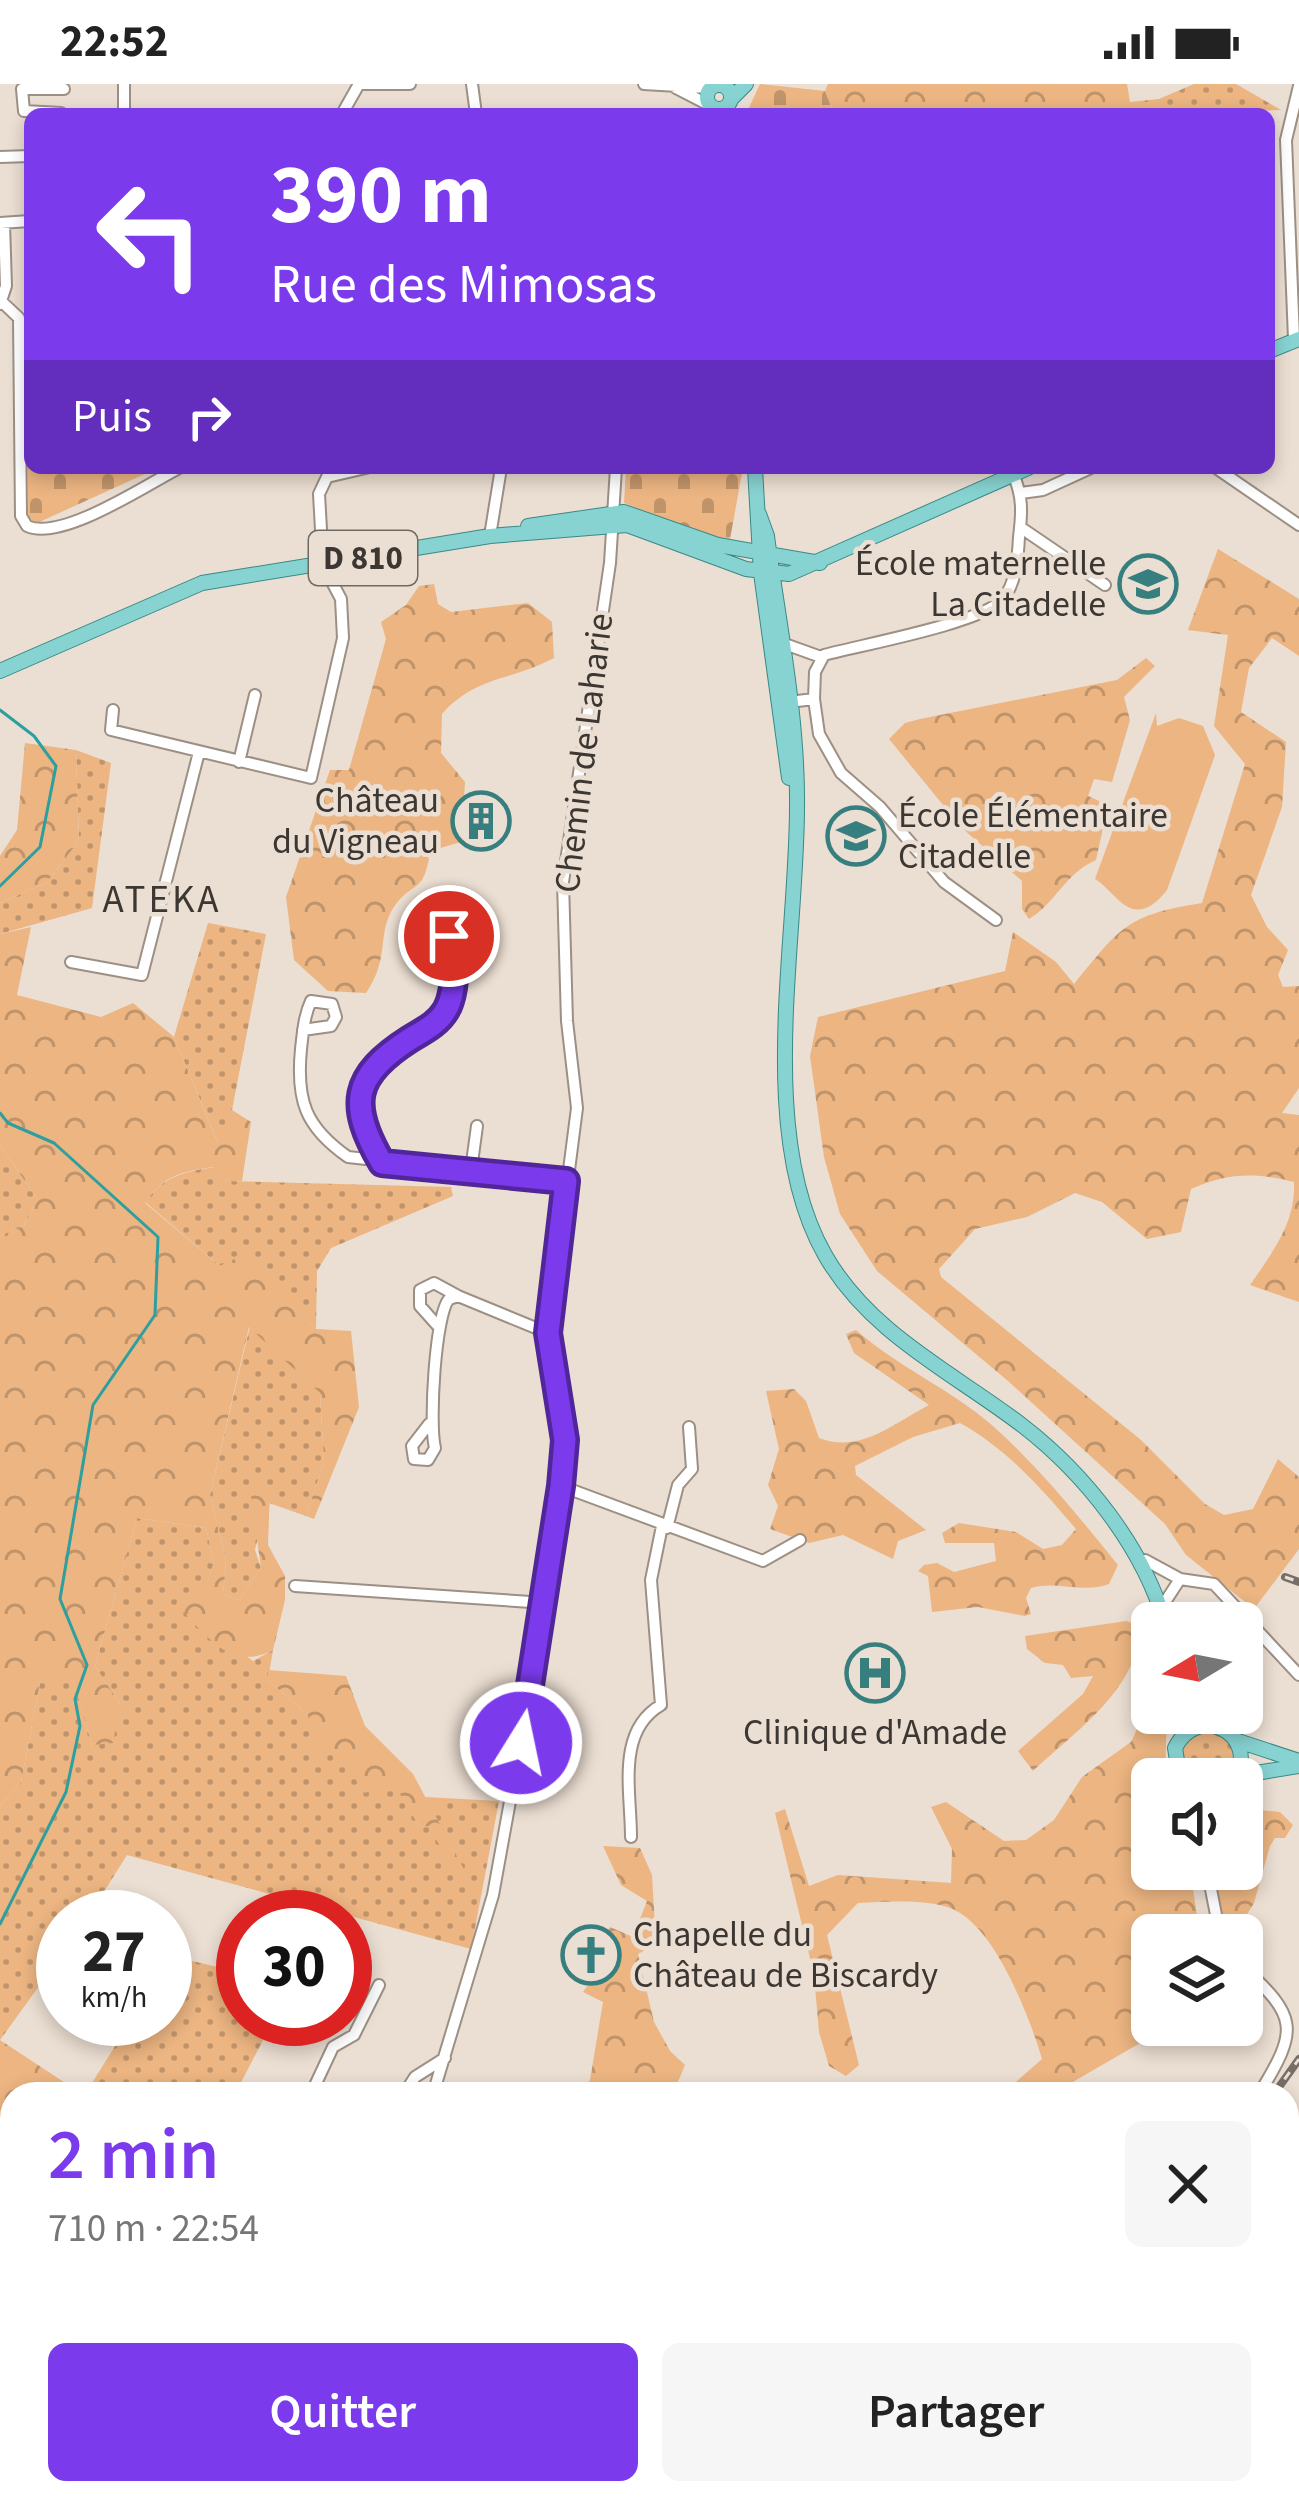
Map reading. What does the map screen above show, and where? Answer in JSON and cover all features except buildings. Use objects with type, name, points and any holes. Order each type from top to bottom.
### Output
[{"type":"main road","points":[[721,95],[746,84]]},
{"type":"main road","points":[[756,474],[797,766],[786,1115],[794,1178],[829,1262],[848,1289],[894,1334],[1024,1427],[1070,1469],[1122,1536],[1157,1602]]},
{"type":"main road","points":[[612,519],[766,573],[820,563],[1012,474]]},
{"type":"main road","name":"D 810","points":[[0,670],[179,591],[490,536],[640,515],[718,545],[764,555]]},
{"type":"main road","points":[[764,555],[820,563]]},
{"type":"main road","points":[[766,573],[782,643],[796,837]]},
{"type":"main road","points":[[894,1334],[993,1394],[1050,1437],[1089,1475],[1145,1560],[1165,1602]]},
{"type":"main road","points":[[1229,1734],[1299,1763]]},
{"type":"main road","points":[[1238,1741],[1241,1758]]},
{"type":"main road","points":[[1263,1771],[1299,1763]]},
{"type":"street","points":[[361,84],[410,84]]},
{"type":"street","points":[[644,84],[721,95]]},
{"type":"street","points":[[24,111],[22,89],[64,86]]},
{"type":"street","points":[[1297,339],[1286,140],[1299,86]]},
{"type":"street","points":[[2,223],[1,303],[19,318],[22,516],[27,526],[48,531],[73,523],[167,474]]},
{"type":"street","points":[[113,710],[111,730],[310,778],[343,638],[340,599],[323,565],[322,484],[333,474]]},
{"type":"street","points":[[490,536],[500,474]]},
{"type":"street","name":"Chemin de Laharie","points":[[438,2082],[493,1894],[546,1603],[561,1486],[565,1440],[548,1333],[577,1108],[567,1021],[563,882],[616,474]]},
{"type":"street","points":[[782,643],[821,657],[984,613],[999,604],[1012,580],[1020,527],[1022,493],[1012,474]]},
{"type":"street","points":[[1022,493],[1074,474]]},
{"type":"street","points":[[1225,474],[1299,526]]},
{"type":"street","points":[[1020,527],[1106,585]]},
{"type":"street","points":[[821,657],[814,699],[824,746],[841,773],[880,807],[944,882],[996,920]]},
{"type":"street","points":[[238,762],[255,695]]},
{"type":"street","points":[[785,702],[814,699]]},
{"type":"street","points":[[797,766],[806,750],[824,746]]},
{"type":"street","points":[[71,962],[136,979],[142,975],[199,752]]},
{"type":"street","points":[[382,1163],[361,1128],[358,1099],[368,1072],[383,1056],[436,1023],[449,1006],[454,961]]},
{"type":"street","points":[[303,1030],[297,1084],[302,1112],[321,1138],[348,1157],[566,1181]]},
{"type":"street","points":[[471,1170],[477,1126]]},
{"type":"street","points":[[437,1325],[420,1306],[420,1290],[434,1283],[548,1333]]},
{"type":"street","points":[[429,1424],[439,1368],[440,1310],[458,1296]]},
{"type":"street","points":[[631,1837],[631,1737],[641,1720],[662,1705],[651,1580],[678,1485],[692,1469],[689,1427]]},
{"type":"street","points":[[561,1486],[764,1562],[800,1540]]},
{"type":"street","points":[[1145,1560],[1180,1579],[1214,1585],[1299,1675]]},
{"type":"street","points":[[1165,1602],[1180,1579]]},
{"type":"street","points":[[295,1586],[546,1603]]},
{"type":"street","points":[[316,2082],[333,2048],[354,2035],[379,1984]]},
{"type":"street","points":[[1263,1984],[1294,2013],[1288,2049],[1267,2082]]},
{"type":"street","points":[[413,2082],[446,2058]]},
{"type":"street","points":[[419,2075],[433,2082]]},
{"type":"green space","points":[[760,84],[825,91],[832,108],[749,108]]},
{"type":"green space","points":[[828,84],[1127,84],[1130,102],[1159,99],[1163,108],[832,108],[825,91]]},
{"type":"green space","points":[[1194,84],[1236,84],[1281,110],[1161,108],[1159,99]]},
{"type":"green space","points":[[28,474],[145,474],[35,524],[28,515]]},
{"type":"green space","points":[[626,474],[742,474],[730,539],[715,539],[624,503]]},
{"type":"green space","points":[[1218,549],[1299,599],[1299,656],[1272,638],[1249,668],[1241,712],[1286,742],[1282,807],[1251,895],[1267,927],[1288,950],[1278,975],[1283,987],[1299,986],[1299,1088],[1282,1113],[1299,1115],[1299,1302],[1250,1285],[1281,1237],[1294,1197],[1294,1182],[1267,1177],[1229,1177],[1191,1189],[1181,1232],[1147,1239],[1102,1202],[1075,1193],[1027,1217],[975,1229],[939,1269],[941,1277],[1141,1440],[1205,1504],[1224,1515],[1253,1509],[1278,1459],[1299,1477],[1299,1549],[1259,1602],[1245,1602],[1186,1555],[1165,1524],[1008,1381],[877,1271],[840,1214],[824,1157],[810,1056],[818,1017],[1005,971],[1013,932],[1056,962],[1074,984],[1127,927],[1157,913],[1202,903],[1245,764],[1214,726],[1228,635],[1188,630]]},
{"type":"green space","points":[[434,584],[438,604],[451,612],[528,603],[552,622],[554,658],[468,692],[442,714],[441,753],[465,782],[461,842],[430,851],[424,876],[391,912],[378,970],[366,993],[328,991],[294,960],[286,897],[330,770],[349,770],[386,639],[381,622],[406,605],[419,586]]},
{"type":"green space","points":[[1146,658],[1155,666],[1124,697],[1130,720],[1112,782],[1094,779],[1088,796],[1108,805],[1096,860],[1029,919],[1022,909],[1022,881],[962,828],[889,739],[905,723],[920,719],[1117,680]]},
{"type":"green space","points":[[1156,713],[1157,726],[1179,718],[1203,726],[1215,755],[1167,890],[1155,903],[1135,909],[1095,879]]},
{"type":"green space","points":[[25,743],[76,750],[79,841],[46,883],[0,903],[0,856],[17,830]]},
{"type":"green space","points":[[76,750],[111,763],[92,908],[0,934],[0,903],[46,883],[79,841]]},
{"type":"green space","points":[[208,923],[266,934],[232,1110],[219,1145],[174,1037]]},
{"type":"green space","points":[[31,927],[17,995],[101,1017],[133,1003],[174,1037],[218,1143],[232,1110],[251,1122],[242,1181],[227,1181],[214,1167],[193,1170],[167,1180],[145,1203],[220,1266],[243,1255],[316,1329],[351,1331],[359,1407],[314,1519],[306,1516],[324,1462],[320,1393],[249,1327],[210,1495],[226,1560],[223,1595],[239,1600],[261,1568],[250,1488],[270,1490],[268,1545],[285,1576],[285,1600],[273,1650],[244,1657],[231,1653],[207,1637],[176,1603],[205,1590],[214,1562],[206,1528],[137,1518],[95,1666],[120,1704],[113,1743],[92,1745],[72,1676],[40,1683],[21,1782],[0,1806],[0,1236],[24,1225],[38,1200],[0,1145],[0,934]]},
{"type":"green space","points":[[0,1145],[38,1200],[24,1225],[0,1236]]},
{"type":"green space","points":[[215,1167],[227,1181],[451,1187],[453,1196],[331,1248],[317,1271],[316,1329],[243,1256],[220,1266],[145,1202],[175,1177]]},
{"type":"green space","points":[[250,1326],[320,1393],[324,1462],[306,1516],[269,1503],[269,1490],[255,1550],[261,1568],[239,1600],[223,1595],[226,1560],[210,1495]]},
{"type":"green space","points":[[856,1330],[977,1413],[1027,1459],[1118,1565],[1109,1584],[1031,1588],[1026,1598],[1031,1614],[1025,1616],[978,1607],[932,1612],[928,1576],[918,1571],[924,1565],[937,1563],[954,1572],[996,1561],[994,1543],[945,1543],[942,1533],[959,1523],[1016,1532],[1043,1549],[1062,1545],[1076,1529],[1008,1457],[960,1423],[913,1437],[855,1466],[856,1475],[926,1530],[898,1541],[893,1559],[843,1535],[809,1543],[770,1529],[778,1506],[768,1485],[779,1449],[766,1391],[794,1389],[806,1401],[819,1438],[834,1442],[876,1435],[929,1405],[854,1353],[846,1334]]},
{"type":"green space","points":[[137,1518],[206,1528],[214,1562],[205,1591],[177,1603],[253,1661],[273,1650],[268,1680],[308,1715],[337,1753],[393,1781],[419,1826],[429,1826],[466,1874],[425,1797],[499,1801],[471,1949],[372,1922],[372,1890],[255,1890],[127,1855],[105,1890],[36,1890],[36,1990],[0,2040],[0,1806],[21,1782],[40,1683],[72,1675],[92,1745],[120,1704],[95,1666]]},
{"type":"green space","points":[[1131,1623],[1131,1663],[1117,1690],[1033,1771],[1018,1751],[1083,1694],[1093,1676],[1071,1678],[1063,1665],[1045,1663],[1027,1649],[1025,1636]]},
{"type":"green space","points":[[268,1670],[346,1676],[365,1726],[413,1774],[467,1875],[458,1880],[429,1826],[419,1826],[393,1782],[365,1793],[337,1753],[313,1752],[308,1715],[268,1680]]},
{"type":"green space","points":[[1135,1734],[1166,1734],[1166,1758],[1131,1758],[1131,1890],[1193,1890],[1197,1914],[1131,1914],[1131,2046],[1135,2046],[1073,2082],[1016,2082],[1042,2059],[1021,2001],[999,1958],[974,1924],[938,1905],[858,1903],[827,1935],[859,2065],[846,2076],[829,2066],[819,2032],[814,1975],[775,1813],[785,1809],[809,1886],[838,1875],[951,1883],[952,1849],[931,1807],[946,1802],[1004,1841],[1026,1840],[1054,1820],[1082,1777],[1131,1742]]},
{"type":"green space","points":[[1196,1734],[1218,1734],[1231,1747],[1233,1758],[1181,1758],[1183,1747]]},
{"type":"green space","points":[[1263,1810],[1280,1812],[1293,1825],[1285,1838],[1275,1838],[1263,1871]]},
{"type":"green space","points":[[603,1846],[640,1848],[652,1875],[656,1944],[638,1954],[654,2022],[670,2051],[685,2065],[678,2082],[589,2082],[603,2002],[583,1992],[603,1963],[600,1940],[610,1927],[633,1937],[647,1901],[621,1885]]},
{"type":"green space","points":[[1218,1890],[1258,1890],[1247,1914],[1221,1914]]},
{"type":"green space","points":[[192,1961],[216,1967],[216,2046],[260,2046],[241,2082],[93,2082],[115,2046],[192,2046]]},
{"type":"green space","points":[[0,2040],[64,2082],[0,2082]]},
{"type":"waterway","points":[[0,710],[34,736],[56,766],[40,847],[0,886]]},
{"type":"waterway","points":[[0,1113],[8,1123],[54,1143],[158,1237],[155,1315],[93,1405],[60,1599],[87,1665],[75,1699],[80,1726],[66,1792],[0,1924]]},
{"type":"railway","points":[[1285,1577],[1299,1582]]},
{"type":"railway","points":[[1283,2082],[1299,2059]]},
{"type":"place","name":"École maternelle La Citadelle","points":[[1148,584]]},
{"type":"place","name":"Château du Vigneau","points":[[481,821]]},
{"type":"place","name":"École Élémentaire Citadelle","points":[[856,836]]},
{"type":"place","name":"Clinique d'Amade","points":[[875,1673]]},
{"type":"place","name":"Chapelle du Château de Biscardy","points":[[591,1955]]},
{"type":"district","name":"ATEKA","points":[[162,900]]},
{"type":"route","points":[[449,936],[457,944],[449,1006],[436,1023],[383,1056],[368,1072],[358,1099],[361,1128],[382,1163],[566,1181],[548,1333],[565,1440],[546,1603],[521,1743]]}]
